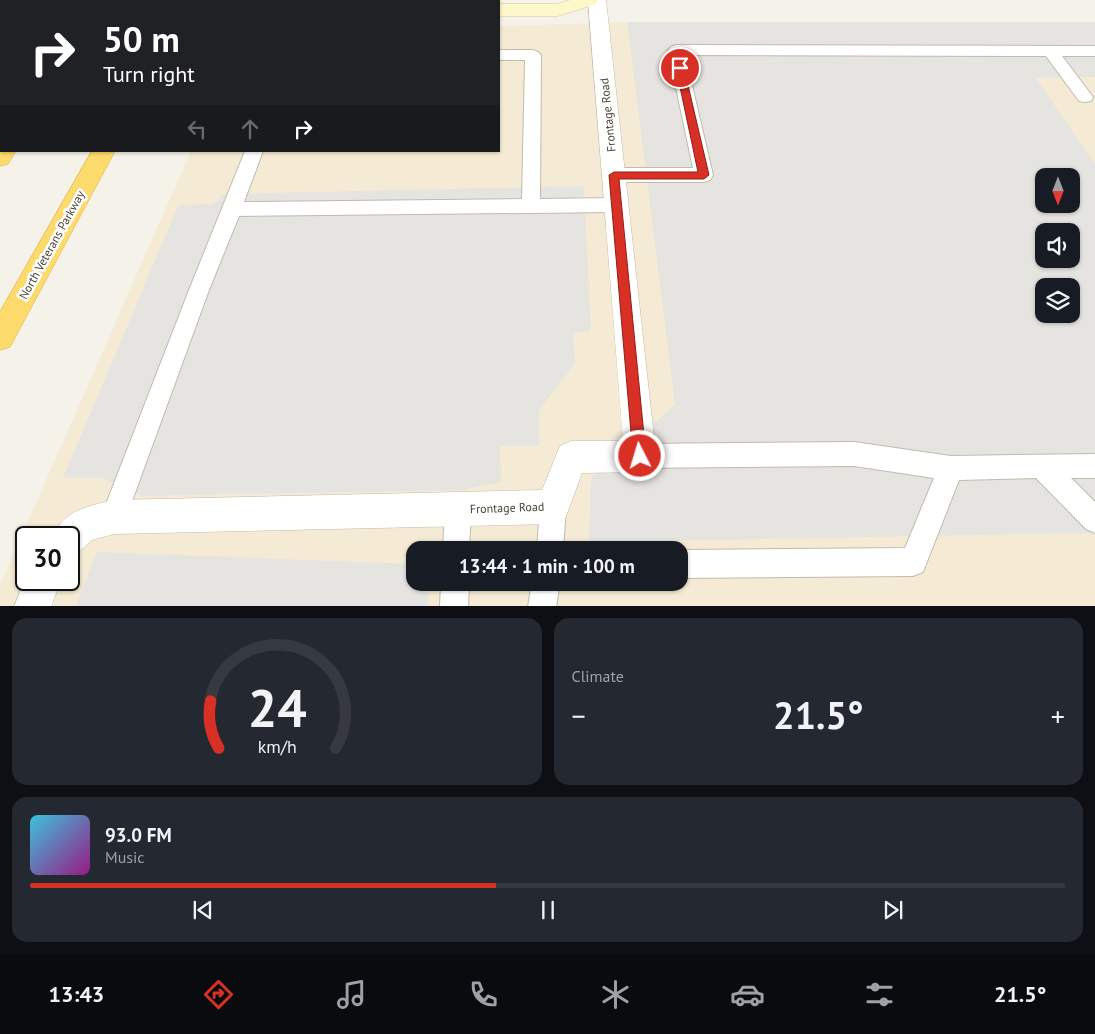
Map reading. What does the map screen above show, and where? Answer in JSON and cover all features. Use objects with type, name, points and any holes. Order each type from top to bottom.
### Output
[{"type":"highway","name":"North Veterans Parkway","points":[[0,338],[103,152]]},
{"type":"main road","points":[[500,10],[558,10],[589,0]]},
{"type":"street","name":"Frontage Road","points":[[80,527],[83,524],[114,517],[553,507],[571,458],[640,456],[597,0]]},
{"type":"street","points":[[32,606],[38,591]]},
{"type":"lane","points":[[614,175],[704,175],[676,50],[1095,51]]},
{"type":"lane","points":[[1050,51],[1090,97],[1095,110]]},
{"type":"lane","points":[[500,55],[533,55],[531,205]]},
{"type":"lane","points":[[114,517],[199,290],[254,152]]},
{"type":"lane","points":[[232,209],[616,205]]},
{"type":"lane","points":[[640,456],[854,454],[951,468],[1095,466]]},
{"type":"lane","points":[[1041,466],[1095,520]]},
{"type":"lane","points":[[688,564],[913,562],[951,468]]},
{"type":"lane","points":[[551,541],[553,507]]},
{"type":"lane","points":[[456,541],[458,510]]},
{"type":"lane","points":[[454,606],[455,591]]},
{"type":"lane","points":[[542,606],[544,591]]},
{"type":"shaded area","points":[[627,22],[1095,22],[1095,606],[0,606],[0,585],[15,551],[15,591],[80,591],[80,526],[26,526],[191,152],[500,152],[500,26]]},
{"type":"shaded area","points":[[627,22],[1095,22],[1095,77],[1036,78],[1095,164],[1095,533],[589,541],[591,478],[675,405]]},
{"type":"shaded area","points":[[584,186],[591,331],[573,332],[575,364],[539,410],[539,446],[500,446],[501,482],[463,490],[142,496],[103,478],[63,478],[178,206],[212,204],[219,200],[222,194]]},
{"type":"shaded area","points":[[97,552],[406,564],[406,591],[429,591],[428,606],[76,606]]},
{"type":"route","points":[[640,456],[614,175],[704,175],[680,68]]}]
